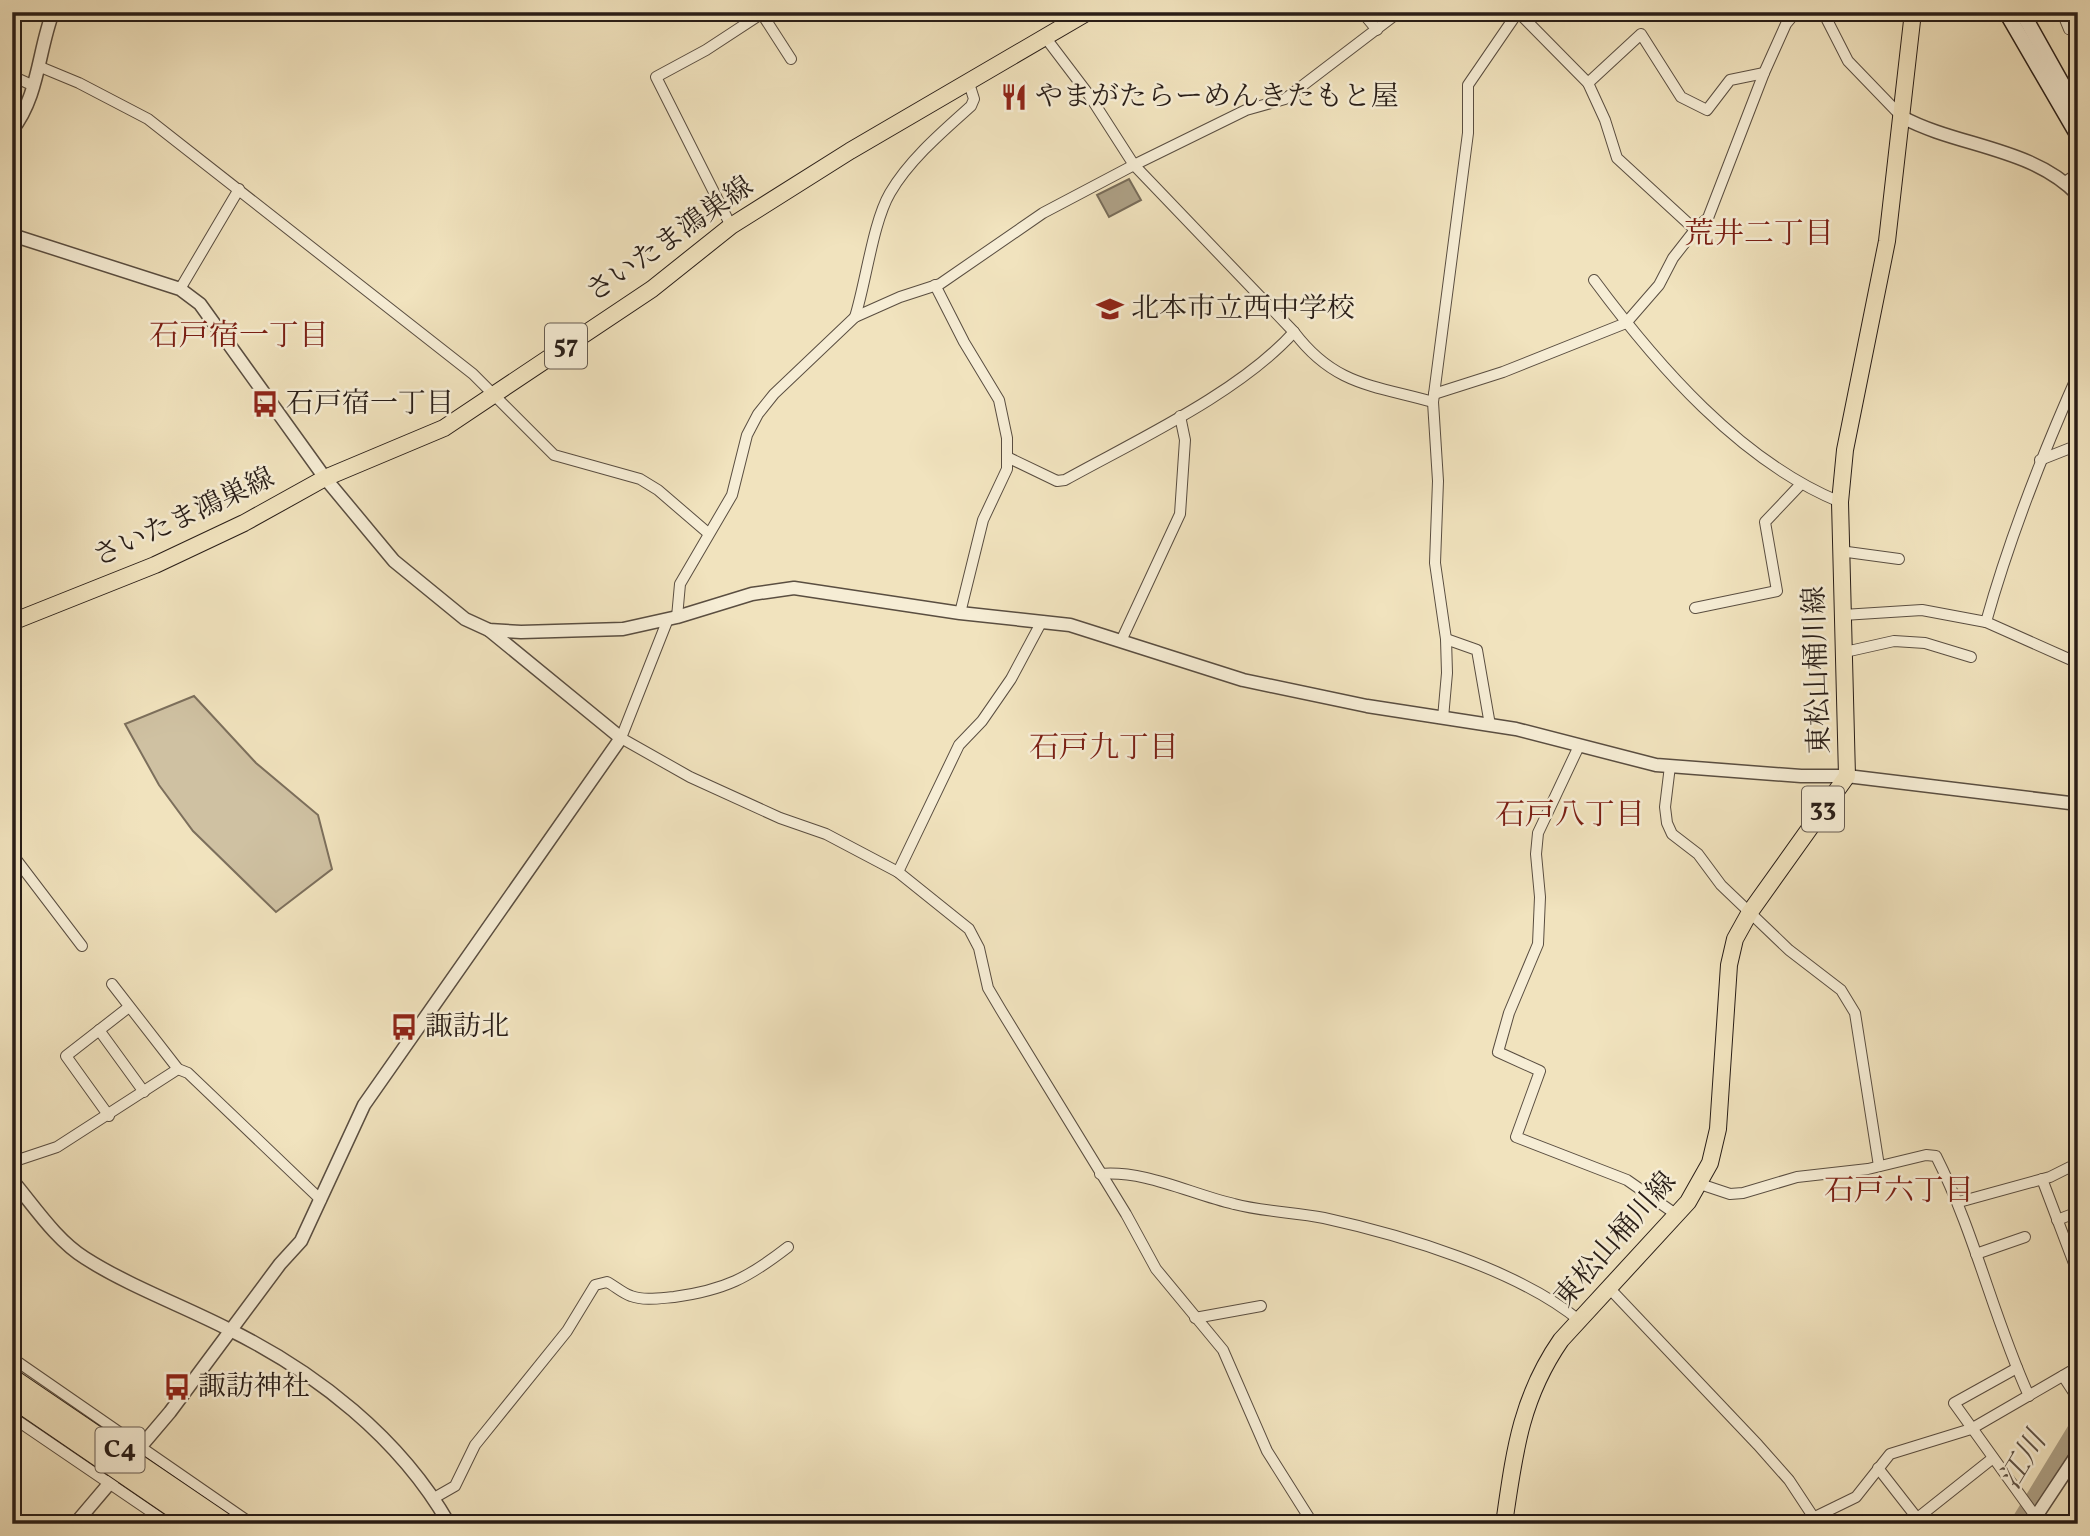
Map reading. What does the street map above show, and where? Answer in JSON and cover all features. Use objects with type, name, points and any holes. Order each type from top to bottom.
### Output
[{"type":"highway","name":"C4","points":[[12,1378],[226,1524]]},
{"type":"highway","name":"C4","points":[[12,1398],[196,1524]]},
{"type":"main road","name":"さいたま鴻巣線","points":[[12,622],[155,565],[244,523],[325,478],[444,428],[652,289],[731,226],[968,80],[1088,12]]},
{"type":"main road","name":"東松山桶川線","points":[[1504,1524],[1517,1435],[1525,1406],[1545,1364],[1580,1321],[1677,1215],[1700,1184],[1710,1163],[1718,1129],[1729,965],[1735,939],[1750,912],[1847,776],[1840,551],[1844,450],[1887,241],[1913,12]]},
{"type":"main road","points":[[2006,12],[2078,136]]},
{"type":"main road","points":[[2022,12],[2078,112]]},
{"type":"street","points":[[12,130],[23,117],[34,86],[53,12]]},
{"type":"street","points":[[1362,12],[1377,30]]},
{"type":"street","points":[[75,1524],[141,1447],[280,1264],[301,1241],[364,1105],[621,738],[672,619],[680,584],[732,495],[747,435],[758,414],[774,394],[855,317],[935,285],[1043,213],[1134,165],[1246,110],[1286,99],[1399,12]]},
{"type":"street","points":[[1443,718],[1447,673],[1446,639],[1435,563],[1437,481],[1433,398],[1468,133],[1468,85],[1518,12],[1588,83],[1605,120],[1617,158],[1691,226],[1699,226]]},
{"type":"street","points":[[1045,37],[1089,95],[1134,165],[1294,332],[1311,354],[1339,376],[1433,398],[1626,323],[1660,285],[1673,258],[1708,218],[1765,73],[1786,24],[1796,12]]},
{"type":"street","points":[[1823,12],[1848,61],[1902,117],[1927,130],[2044,167],[2078,195]]},
{"type":"street","points":[[2062,12],[2069,29],[2078,26]]},
{"type":"street","points":[[731,226],[656,77],[706,50],[763,13],[791,59]]},
{"type":"street","points":[[1588,83],[1641,34],[1681,97],[1707,110],[1730,80],[1765,73]]},
{"type":"street","points":[[38,66],[79,83],[148,119],[473,374],[554,455],[639,479],[659,490],[708,533]]},
{"type":"street","points":[[12,76],[34,86]]},
{"type":"street","points":[[855,317],[865,288],[878,224],[890,193],[908,170],[971,106],[974,99],[968,80]]},
{"type":"street","points":[[2065,182],[2078,173]]},
{"type":"street","points":[[180,289],[239,189]]},
{"type":"street","points":[[12,235],[180,289],[200,304],[325,478],[394,561],[465,620],[489,630],[621,738],[690,778],[780,818],[826,834],[898,872],[969,929],[979,948],[988,988],[1156,1269],[1223,1350],[1267,1451],[1313,1524]]},
{"type":"street","points":[[1594,280],[1645,349],[1709,412],[1780,472],[1840,502]]},
{"type":"street","points":[[935,285],[964,342],[999,400],[1007,438],[1007,469],[983,520],[960,613]]},
{"type":"street","points":[[1007,457],[1057,481],[1065,480],[1180,416],[1276,352],[1294,332]]},
{"type":"street","points":[[1986,622],[2004,556],[2040,460],[2078,374]]},
{"type":"street","points":[[1121,641],[1180,514],[1185,440],[1180,416]]},
{"type":"street","points":[[2040,460],[2078,445]]},
{"type":"street","points":[[1695,608],[1777,591],[1765,523],[1801,484]]},
{"type":"street","points":[[1840,551],[1899,559]]},
{"type":"street","points":[[489,630],[521,632],[624,629],[672,619],[752,594],[794,589],[960,613],[1042,621],[1101,632],[1121,641],[1243,680],[1490,725],[1670,766],[1801,776],[1847,776],[2012,794],[2075,807]]},
{"type":"street","points":[[1843,615],[1922,610],[1986,622],[2078,663]]},
{"type":"street","points":[[898,872],[959,745],[982,721],[1011,679],[1042,621]]},
{"type":"street","points":[[1446,639],[1478,650],[1490,725]]},
{"type":"street","points":[[1845,652],[1894,640],[1925,643],[1971,657]]},
{"type":"street","points":[[1579,746],[1538,833],[1538,944],[1509,1013],[1498,1052],[1540,1071],[1516,1137],[1627,1180],[1677,1215]]},
{"type":"street","points":[[1670,766],[1665,807],[1672,834],[1698,854],[1721,885],[1788,950],[1840,990],[1855,1013],[1879,1166]]},
{"type":"street","points":[[12,854],[82,946]]},
{"type":"street","points":[[111,984],[178,1069],[188,1073],[321,1200]]},
{"type":"street","points":[[109,1116],[66,1056],[129,1007]]},
{"type":"street","points":[[99,1030],[144,1092]]},
{"type":"street","points":[[12,1162],[57,1147],[109,1116],[178,1069]]},
{"type":"street","points":[[1700,1184],[1730,1194],[1743,1193],[1797,1177],[1879,1166],[1926,1155],[1936,1156],[1959,1202],[2029,1396]]},
{"type":"street","points":[[1959,1202],[2042,1179],[2078,1163]]},
{"type":"street","points":[[1100,1174],[1117,1172],[1181,1187],[1235,1205],[1325,1219],[1422,1245],[1498,1274],[1564,1308],[1580,1321]]},
{"type":"street","points":[[2042,1179],[2078,1274]]},
{"type":"street","points":[[12,1180],[61,1237],[85,1258],[231,1330],[326,1389],[380,1434],[434,1498],[449,1524]]},
{"type":"street","points":[[2057,1220],[2078,1212]]},
{"type":"street","points":[[1976,1254],[2025,1237]]},
{"type":"street","points":[[434,1498],[455,1486],[475,1445],[567,1331],[595,1285],[607,1282],[632,1296],[657,1299],[701,1293],[724,1288],[762,1268],[788,1247]]},
{"type":"street","points":[[1611,1290],[1789,1480],[1815,1522],[1856,1497],[1890,1454],[1971,1429],[2078,1367]]},
{"type":"street","points":[[1195,1318],[1261,1306]]},
{"type":"street","points":[[12,1358],[252,1524]]},
{"type":"street","points":[[2017,1368],[1954,1403],[2033,1520],[2078,1453]]},
{"type":"street","points":[[2063,1376],[2078,1399]]},
{"type":"street","points":[[12,1417],[169,1524]]},
{"type":"street","points":[[1878,1468],[1914,1521],[1993,1458]]},
{"type":"shaded area","points":[[1129,179],[1141,200],[1109,217],[1097,195]]},
{"type":"shaded area","points":[[194,696],[256,763],[318,815],[332,869],[276,912],[193,831],[159,785],[125,724]]},
{"type":"waterway","name":"江川","points":[[2019,1524],[2078,1427]]},
{"type":"place","name":"やまがたらーめんきたもと屋","points":[[1014,97]]},
{"type":"place","name":"北本市立西中学校","points":[[1110,309]]},
{"type":"place","name":"石戸宿一丁目","points":[[265,404]]},
{"type":"place","name":"諏訪北","points":[[404,1027]]},
{"type":"place","name":"諏訪神社","points":[[177,1387]]},
{"type":"district","name":"荒井二丁目","points":[[1759,235]]},
{"type":"district","name":"石戸宿一丁目","points":[[239,337]]},
{"type":"district","name":"石戸九丁目","points":[[1104,749]]},
{"type":"district","name":"石戸八丁目","points":[[1570,816]]},
{"type":"district","name":"石戸六丁目","points":[[1899,1192]]}]
